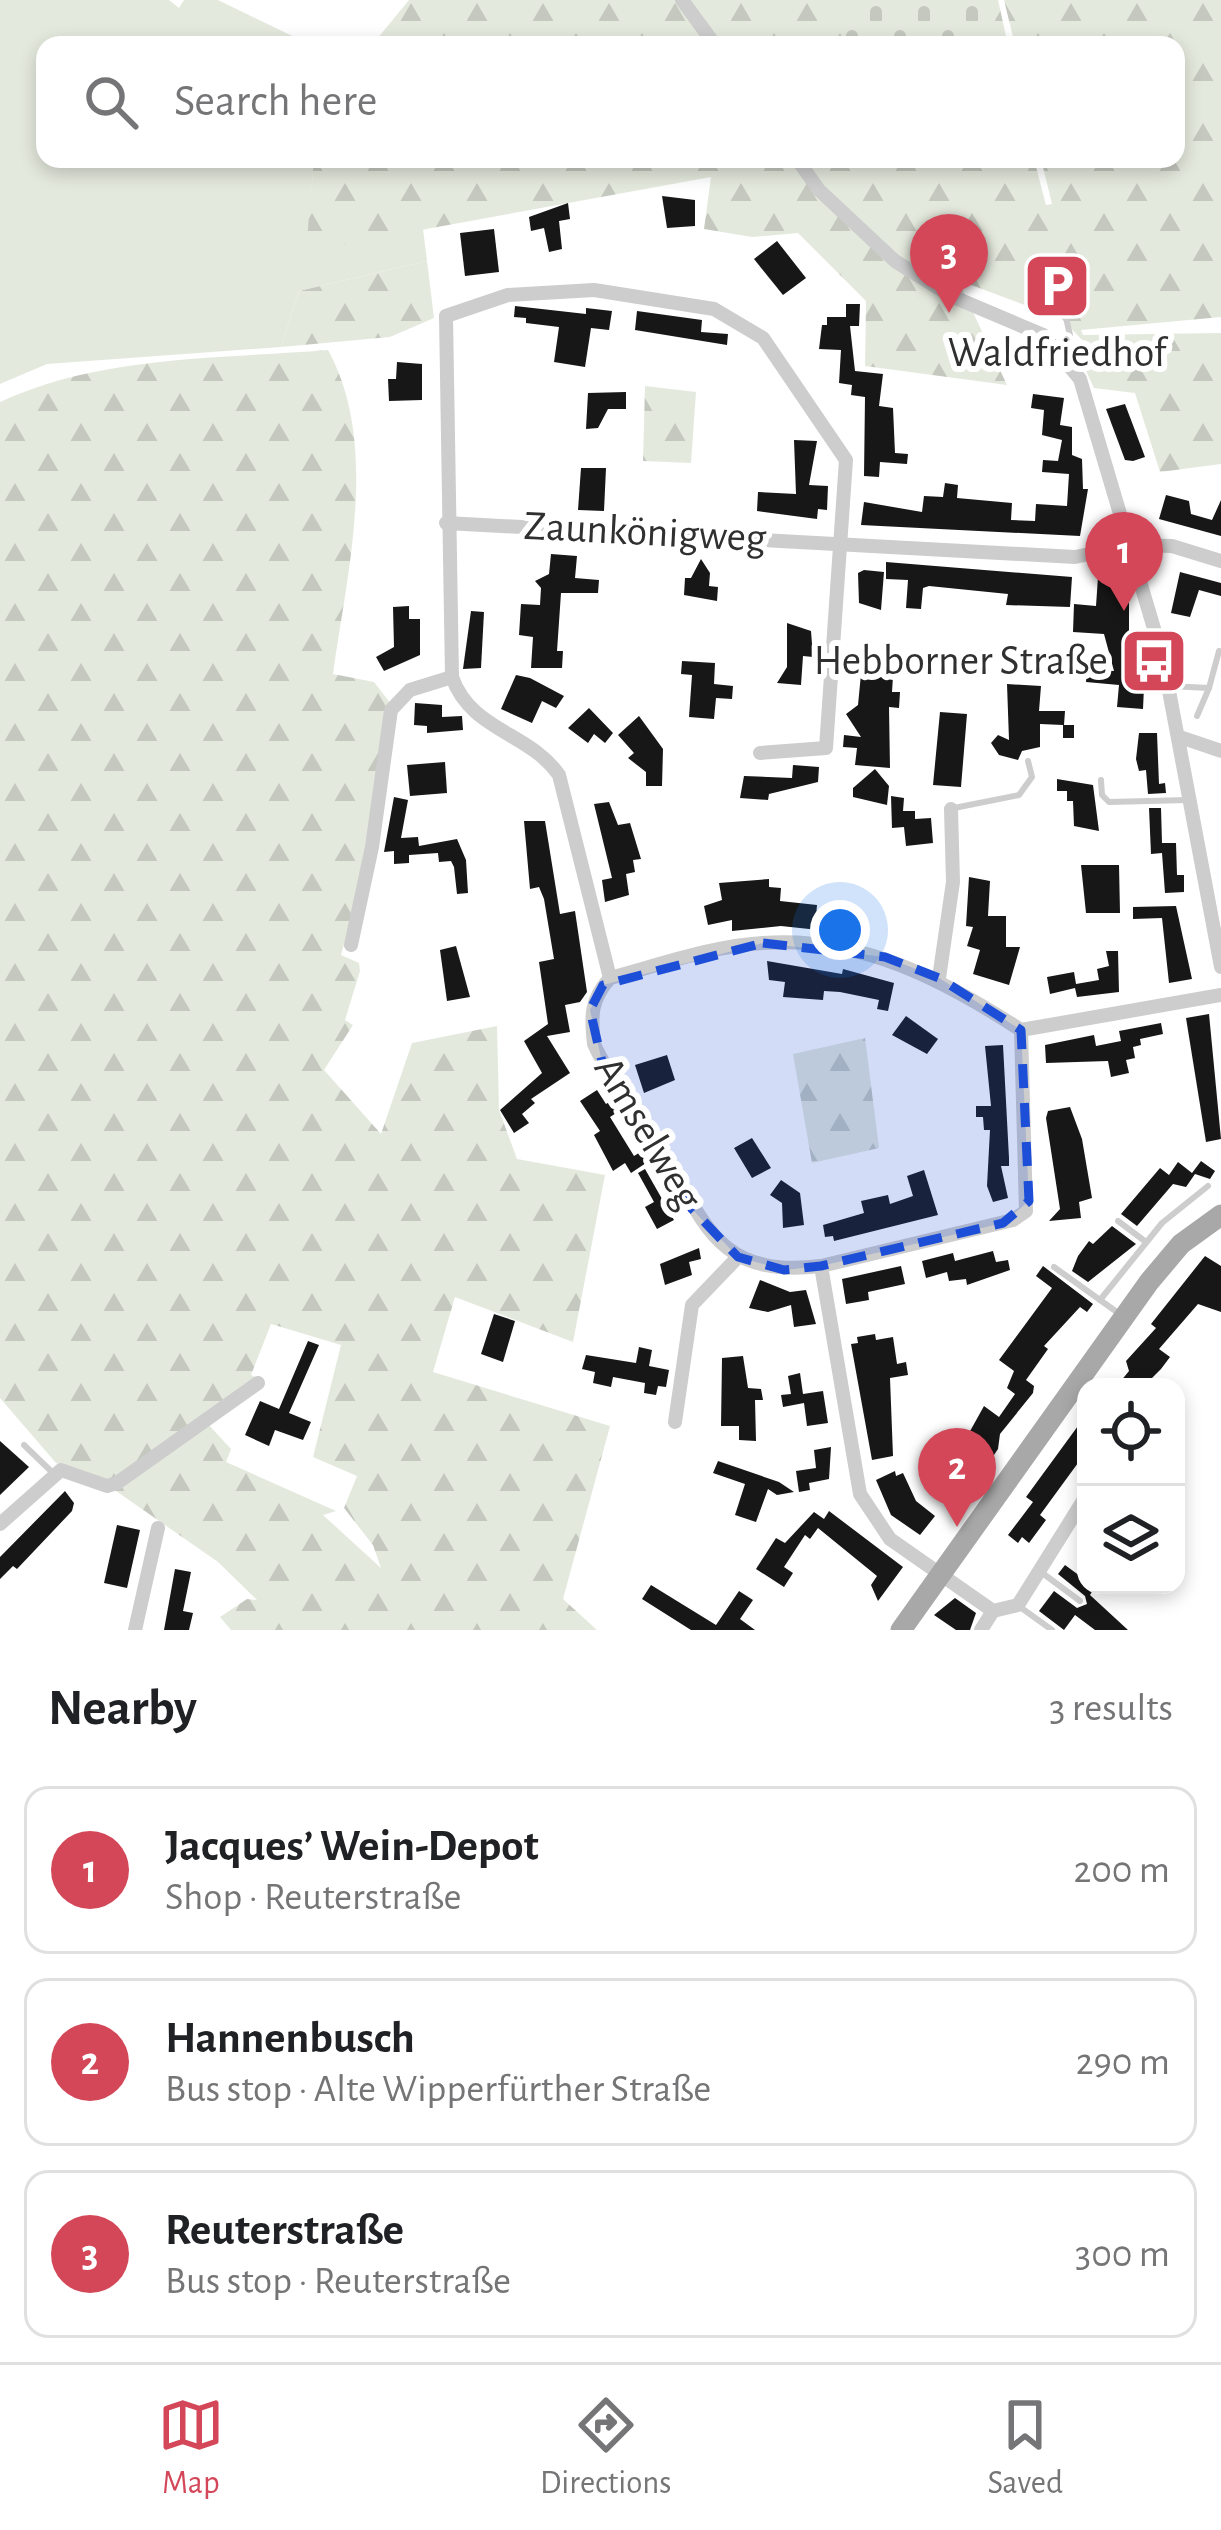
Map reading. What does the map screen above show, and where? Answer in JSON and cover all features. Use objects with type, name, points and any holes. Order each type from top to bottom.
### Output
[{"type":"main road","points":[[901,1630],[1124,1317],[1181,1244],[1221,1215]]},
{"type":"street","points":[[682,0],[708,36]]},
{"type":"street","points":[[803,168],[819,190],[895,261],[951,296],[1016,322],[1060,349],[1080,379],[1132,545],[1169,686],[1221,967]]},
{"type":"street","points":[[760,753],[826,748],[844,542],[846,460],[763,338],[714,308],[594,290],[508,296],[446,316],[452,677],[472,714],[539,752],[560,775],[610,978],[764,943],[885,958],[939,978],[1022,1030],[1221,995]]},
{"type":"street","name":"Zaunkönigweg","points":[[446,523],[844,542]]},
{"type":"street","points":[[844,542],[1075,557],[1132,545],[1172,546],[1221,561]]},
{"type":"street","points":[[351,945],[372,848],[391,710],[410,690],[452,677]]},
{"type":"street","points":[[1180,737],[1221,751]]},
{"type":"street","points":[[939,978],[952,906],[950,808]]},
{"type":"street","name":"Amselweg","points":[[610,978],[590,1010],[594,1044],[604,1066],[650,1128],[702,1223],[738,1257]]},
{"type":"street","points":[[675,1422],[692,1305],[738,1257],[784,1270],[821,1265],[1013,1220],[1026,1211],[1022,1030]]},
{"type":"street","points":[[821,1265],[860,1494],[890,1539],[994,1611]]},
{"type":"street","points":[[0,1524],[54,1474],[67,1470],[106,1486],[117,1484],[258,1384]]},
{"type":"street","points":[[981,1630],[994,1611],[1018,1605],[1077,1511]]},
{"type":"street","points":[[135,1630],[158,1528]]},
{"type":"lane","points":[[1053,261],[1070,335],[1060,349]]},
{"type":"lane","points":[[1197,716],[1220,651]]},
{"type":"lane","points":[[1169,686],[1208,688]]},
{"type":"lane","points":[[950,808],[1019,795],[1032,777],[1028,761]]},
{"type":"lane","points":[[1101,780],[1109,802],[1191,800]]},
{"type":"lane","points":[[1100,1300],[1146,1242],[1208,1186]]},
{"type":"lane","points":[[1118,1221],[1146,1242]]},
{"type":"lane","points":[[1054,1267],[1124,1317]]},
{"type":"lane","points":[[25,1445],[54,1474]]},
{"type":"lane","points":[[1041,1572],[1079,1600]]},
{"type":"lane","points":[[1018,1605],[1052,1630]]},
{"type":"highlighted area","points":[[763,943],[885,957],[939,978],[1021,1030],[1029,1201],[1003,1223],[821,1266],[784,1270],[738,1257],[692,1209],[603,1066],[590,1010],[603,985]]},
{"type":"green space","points":[[0,0],[169,0],[179,8],[184,0],[218,0],[292,36],[36,36],[36,168],[313,168],[307,250],[423,229],[427,261],[299,291],[281,347],[47,364],[0,384]]},
{"type":"green space","points":[[409,0],[998,0],[1006,36],[379,36]]},
{"type":"green space","points":[[831,0],[978,0],[989,36],[841,36]]},
{"type":"green space","points":[[1004,0],[1221,0],[1221,317],[1081,330],[1083,335],[1221,333],[1221,464],[1160,472],[1135,393],[1094,388],[1080,358],[1086,344],[1062,319],[958,280],[1007,385],[865,366],[866,301],[798,233],[752,237],[704,229],[711,177],[306,251],[313,168],[1036,168],[1046,205],[1052,204],[1043,168],[1185,168],[1185,36],[1013,36]]},
{"type":"green space","points":[[427,261],[434,318],[390,337],[281,347],[299,291]]},
{"type":"green space","points":[[328,350],[344,387],[356,467],[351,552],[333,674],[374,682],[391,704],[358,894],[341,955],[359,963],[345,1020],[353,1025],[324,1070],[381,1134],[412,1043],[497,1026],[499,1110],[517,1159],[605,1175],[573,1342],[455,1297],[433,1372],[610,1426],[563,1599],[597,1630],[231,1630],[220,1617],[247,1599],[257,1600],[218,1562],[106,1484],[56,1463],[0,1398],[0,402],[78,375],[119,367]],"holes":[[[271,1324],[341,1345],[313,1457],[357,1476],[344,1508],[373,1545],[381,1568],[323,1515],[336,1511],[226,1462],[231,1449],[207,1423],[263,1381],[251,1375]]]},
{"type":"green space","points":[[645,386],[696,392],[691,463],[643,461]]},
{"type":"green space","points":[[865,1038],[879,1148],[812,1163],[793,1054]]},
{"type":"building","points":[[662,196],[695,200],[695,226],[667,228]]},
{"type":"building","points":[[568,203],[570,219],[559,221],[562,249],[549,252],[544,228],[531,231],[529,217]]},
{"type":"building","points":[[494,229],[499,272],[465,276],[460,233]]},
{"type":"building","points":[[777,241],[806,278],[783,295],[754,259]]},
{"type":"building","points":[[846,304],[860,304],[859,326],[850,326],[855,371],[883,374],[879,406],[893,408],[895,453],[908,454],[907,464],[880,462],[879,477],[864,476],[865,397],[851,395],[852,385],[839,383],[841,350],[819,349],[822,325],[827,325],[827,317],[846,317]]},
{"type":"building","points":[[515,306],[586,314],[586,308],[612,311],[609,330],[591,328],[585,367],[554,362],[559,327],[526,323],[526,318],[514,317]]},
{"type":"building","points":[[637,311],[702,320],[701,332],[728,334],[727,345],[635,330]]},
{"type":"building","points":[[397,362],[422,364],[422,400],[389,401],[388,379],[396,379]]},
{"type":"building","points":[[626,392],[626,409],[608,409],[598,428],[586,429],[588,393]]},
{"type":"building","points":[[1033,394],[1064,398],[1060,425],[1072,427],[1072,455],[1082,459],[1083,489],[1088,489],[1080,536],[861,525],[864,502],[922,512],[924,496],[943,497],[945,483],[958,485],[957,498],[1012,503],[1011,520],[1035,521],[1036,504],[1067,506],[1069,474],[1042,472],[1043,460],[1058,461],[1062,440],[1042,435],[1044,410],[1031,408]]},
{"type":"building","points":[[1125,404],[1145,457],[1133,461],[1125,460],[1106,409]]},
{"type":"building","points":[[794,440],[817,441],[809,485],[828,486],[827,510],[818,509],[817,519],[757,511],[758,492],[796,494]]},
{"type":"building","points":[[581,468],[606,468],[604,511],[578,510]]},
{"type":"building","points":[[1166,495],[1189,501],[1191,514],[1212,520],[1221,500],[1221,536],[1159,519]]},
{"type":"building","points":[[551,554],[577,556],[575,578],[599,580],[598,593],[561,593],[557,651],[563,651],[562,668],[531,668],[533,637],[519,635],[521,604],[540,605],[541,588],[535,581],[549,574]]},
{"type":"building","points":[[701,559],[710,573],[709,586],[718,587],[717,601],[684,595],[685,578],[691,578]]},
{"type":"building","points":[[886,562],[1072,577],[1070,607],[1006,605],[1008,594],[929,586],[923,588],[921,609],[906,608],[908,580],[886,579]]},
{"type":"building","points":[[884,572],[881,610],[859,603],[858,573]]},
{"type":"building","points":[[1180,572],[1221,583],[1221,596],[1199,590],[1190,617],[1171,613]]},
{"type":"building","points":[[1098,577],[1119,578],[1118,601],[1129,601],[1129,633],[1137,661],[1131,663],[1138,686],[1144,687],[1143,709],[1117,707],[1119,685],[1086,682],[1087,669],[1114,671],[1104,634],[1073,632],[1074,604],[1096,606]]},
{"type":"building","points":[[409,606],[409,619],[420,619],[420,655],[384,671],[376,657],[394,647],[393,607]]},
{"type":"building","points":[[471,611],[484,612],[481,668],[463,669]]},
{"type":"building","points":[[787,623],[811,631],[813,657],[803,656],[801,685],[777,683],[787,667]]},
{"type":"building","points":[[682,661],[715,663],[714,684],[733,686],[732,699],[716,698],[714,719],[689,717],[692,675],[681,674]]},
{"type":"building","points":[[861,674],[893,676],[892,692],[900,692],[899,708],[889,707],[890,768],[855,765],[857,748],[843,747],[844,735],[861,737],[846,714],[858,705]]},
{"type":"building","points":[[516,675],[564,696],[556,708],[542,701],[532,723],[501,709]]},
{"type":"building","points":[[1007,684],[1041,686],[1039,711],[1065,711],[1064,725],[1074,725],[1074,738],[1063,738],[1063,725],[1040,724],[1040,747],[1022,751],[1018,760],[999,755],[991,743],[998,735],[1009,740]]},
{"type":"building","points":[[415,703],[442,705],[442,717],[462,716],[463,730],[427,733],[427,726],[414,725]]},
{"type":"building","points":[[589,708],[613,733],[605,743],[594,734],[588,743],[568,728]]},
{"type":"building","points":[[940,712],[967,714],[961,787],[933,785]]},
{"type":"building","points":[[639,716],[663,749],[662,786],[646,786],[646,772],[628,758],[634,753],[618,735]]},
{"type":"building","points":[[1139,733],[1157,733],[1159,784],[1165,783],[1166,793],[1148,794],[1146,770],[1139,771],[1136,759]]},
{"type":"building","points":[[445,762],[447,793],[410,796],[407,765]]},
{"type":"building","points":[[793,765],[819,767],[818,782],[769,794],[768,800],[740,798],[744,776],[792,778]]},
{"type":"building","points":[[875,769],[889,786],[887,805],[853,797],[853,788]]},
{"type":"building","points":[[1057,779],[1093,785],[1099,831],[1074,826],[1073,801],[1067,801],[1067,791],[1057,791]]},
{"type":"building","points":[[891,796],[904,798],[903,811],[915,811],[915,819],[931,818],[933,843],[906,846],[904,827],[892,828]]},
{"type":"building","points":[[394,797],[408,800],[401,838],[418,837],[419,846],[457,839],[466,860],[468,893],[457,894],[454,867],[451,861],[439,862],[438,853],[409,855],[409,863],[394,864],[394,851],[384,852]]},
{"type":"building","points":[[609,802],[618,825],[630,823],[641,859],[633,860],[635,872],[626,874],[629,895],[605,902],[602,880],[612,878],[594,804]]},
{"type":"building","points":[[1149,808],[1161,808],[1162,843],[1176,843],[1177,875],[1184,875],[1184,892],[1165,893],[1162,853],[1151,854]]},
{"type":"building","points":[[524,821],[545,821],[560,914],[575,911],[587,992],[580,1002],[565,1005],[570,1032],[547,1036],[570,1073],[531,1099],[535,1103],[522,1114],[529,1123],[514,1133],[500,1110],[542,1073],[524,1041],[548,1024],[539,962],[554,959],[544,899],[539,887],[530,889]]},
{"type":"building","points":[[1081,865],[1119,865],[1120,913],[1086,913]]},
{"type":"building","points":[[969,877],[990,881],[988,916],[1006,916],[1006,947],[1020,947],[1009,985],[973,974],[980,950],[967,946],[973,927],[966,926]]},
{"type":"building","points":[[769,879],[769,887],[781,888],[780,901],[817,905],[816,917],[830,918],[828,931],[781,926],[732,931],[732,920],[708,925],[704,906],[722,900],[719,883]]},
{"type":"building","points":[[1176,906],[1192,979],[1169,983],[1162,918],[1133,919],[1133,907]]},
{"type":"building","points":[[456,946],[470,997],[447,1001],[440,950]]},
{"type":"building","points":[[1106,951],[1118,951],[1119,992],[1077,997],[1075,988],[1050,994],[1047,977],[1074,972],[1076,984],[1099,980],[1097,969],[1109,966]]},
{"type":"building","points":[[767,961],[842,974],[843,969],[894,983],[888,1011],[877,1009],[879,1000],[840,992],[824,991],[823,1000],[783,997],[785,982],[769,980]]},
{"type":"building","points":[[1209,1014],[1221,1139],[1206,1142],[1186,1018]]},
{"type":"building","points":[[906,1016],[938,1039],[927,1054],[892,1035]]},
{"type":"building","points":[[1161,1023],[1163,1034],[1140,1039],[1141,1045],[1133,1047],[1135,1058],[1126,1060],[1129,1073],[1111,1077],[1108,1061],[1046,1063],[1045,1045],[1094,1035],[1096,1046],[1121,1041],[1119,1031]]},
{"type":"building","points":[[1003,1045],[1009,1166],[1001,1166],[1008,1198],[993,1202],[987,1186],[990,1130],[984,1130],[983,1117],[976,1117],[976,1106],[991,1106],[985,1046]]},
{"type":"building","points":[[667,1055],[675,1080],[644,1093],[635,1065]]},
{"type":"building","points":[[597,1090],[606,1104],[614,1099],[621,1110],[610,1117],[634,1156],[642,1151],[649,1161],[631,1173],[625,1163],[613,1171],[594,1135],[600,1131],[580,1101]]},
{"type":"building","points":[[1070,1107],[1082,1139],[1092,1198],[1079,1202],[1081,1218],[1049,1221],[1060,1209],[1046,1118],[1048,1111]]},
{"type":"building","points":[[752,1138],[771,1168],[752,1178],[734,1148]]},
{"type":"building","points":[[1201,1161],[1215,1171],[1210,1179],[1195,1174],[1186,1187],[1173,1184],[1137,1226],[1121,1214],[1160,1168],[1169,1175],[1178,1162],[1192,1173]]},
{"type":"building","points":[[645,1169],[674,1220],[657,1229],[645,1207],[654,1202],[638,1173]]},
{"type":"building","points":[[924,1170],[938,1215],[834,1241],[833,1236],[825,1237],[823,1225],[864,1213],[861,1201],[888,1195],[890,1204],[913,1196],[907,1176]]},
{"type":"building","points":[[781,1180],[800,1193],[804,1225],[783,1228],[782,1203],[770,1195]]},
{"type":"building","points":[[1112,1226],[1136,1244],[1088,1282],[1072,1271],[1078,1256],[1089,1241],[1093,1244]]},
{"type":"building","points":[[699,1248],[701,1259],[689,1262],[692,1275],[665,1285],[660,1264]]},
{"type":"building","points":[[993,1251],[996,1262],[1008,1260],[1010,1270],[967,1285],[966,1279],[949,1281],[947,1272],[926,1278],[922,1261],[953,1253],[955,1261]]},
{"type":"building","points":[[1205,1256],[1221,1266],[1221,1312],[1198,1304],[1159,1349],[1170,1357],[1152,1378],[1123,1378],[1129,1371],[1126,1361],[1156,1328],[1151,1324]]},
{"type":"building","points":[[901,1266],[905,1284],[868,1292],[869,1300],[846,1304],[842,1279]]},
{"type":"building","points":[[1043,1266],[1093,1304],[1087,1312],[1080,1307],[1044,1346],[1048,1349],[1026,1380],[1034,1386],[1033,1393],[1000,1434],[998,1449],[969,1492],[965,1473],[971,1464],[962,1457],[970,1446],[964,1442],[984,1406],[999,1417],[1015,1394],[1007,1388],[1014,1371],[999,1360],[1052,1288],[1036,1276]]},
{"type":"building","points":[[760,1280],[790,1292],[806,1290],[816,1324],[794,1327],[791,1305],[768,1312],[749,1308]]},
{"type":"building","points":[[494,1314],[515,1321],[503,1362],[481,1354]]},
{"type":"building","points":[[875,1334],[876,1340],[893,1337],[897,1364],[906,1362],[908,1375],[890,1378],[893,1456],[872,1460],[851,1344],[858,1343],[857,1337]]},
{"type":"building","points":[[308,1341],[319,1345],[289,1413],[311,1422],[303,1440],[275,1430],[269,1446],[245,1435],[260,1401],[279,1409]]},
{"type":"building","points":[[639,1347],[652,1350],[649,1366],[669,1370],[666,1387],[658,1386],[656,1395],[644,1393],[645,1383],[613,1377],[611,1387],[593,1383],[595,1372],[582,1369],[586,1355],[636,1363]]},
{"type":"building","points":[[743,1356],[748,1388],[761,1389],[763,1400],[755,1400],[756,1441],[739,1440],[739,1426],[721,1426],[722,1358]]},
{"type":"building","points":[[800,1373],[803,1394],[823,1391],[828,1423],[807,1426],[804,1403],[783,1407],[781,1395],[791,1394],[788,1376]]},
{"type":"building","points":[[1077,1427],[1077,1464],[1040,1515],[1046,1520],[1029,1543],[1022,1537],[1018,1543],[1008,1535],[1033,1502],[1026,1497]]},
{"type":"building","points":[[0,1441],[29,1467],[0,1495]]},
{"type":"building","points":[[831,1447],[829,1479],[809,1483],[810,1490],[799,1492],[796,1471],[816,1468],[814,1450]]},
{"type":"building","points":[[718,1461],[794,1492],[777,1495],[768,1489],[756,1522],[735,1515],[745,1484],[713,1473]]},
{"type":"building","points":[[895,1471],[896,1476],[903,1473],[916,1501],[935,1516],[920,1535],[891,1515],[876,1480]]},
{"type":"building","points":[[65,1491],[74,1503],[72,1511],[17,1569],[13,1566],[0,1579],[0,1557]]},
{"type":"building","points":[[829,1511],[903,1567],[878,1601],[871,1585],[877,1576],[818,1528],[810,1539],[805,1535],[784,1567],[793,1573],[784,1587],[756,1569],[776,1538],[785,1543],[814,1512],[824,1519]]},
{"type":"building","points":[[117,1525],[140,1530],[127,1588],[104,1583]]},
{"type":"building","points":[[1065,1565],[1077,1574],[1077,1589],[1058,1574]]},
{"type":"building","points":[[175,1569],[191,1572],[183,1611],[193,1613],[189,1630],[164,1630]]},
{"type":"building","points":[[651,1585],[716,1625],[739,1591],[753,1600],[740,1619],[755,1630],[691,1630],[642,1599]]},
{"type":"building","points":[[1054,1591],[1077,1608],[1087,1604],[1085,1596],[1091,1594],[1128,1630],[1095,1630],[1075,1615],[1064,1630],[1039,1611]]},
{"type":"building","points":[[955,1598],[976,1613],[970,1630],[956,1630],[934,1615]]},
{"type":"place","name":"Waldfriedhof","points":[[1057,286]]},
{"type":"place","name":"Reuterstraße","points":[[949,313]]},
{"type":"place","name":"Jacques’ Wein-Depot","points":[[1124,611]]},
{"type":"place","name":"Hebborner Straße","points":[[1154,661]]},
{"type":"place","name":"Hannenbusch","points":[[957,1527]]}]
